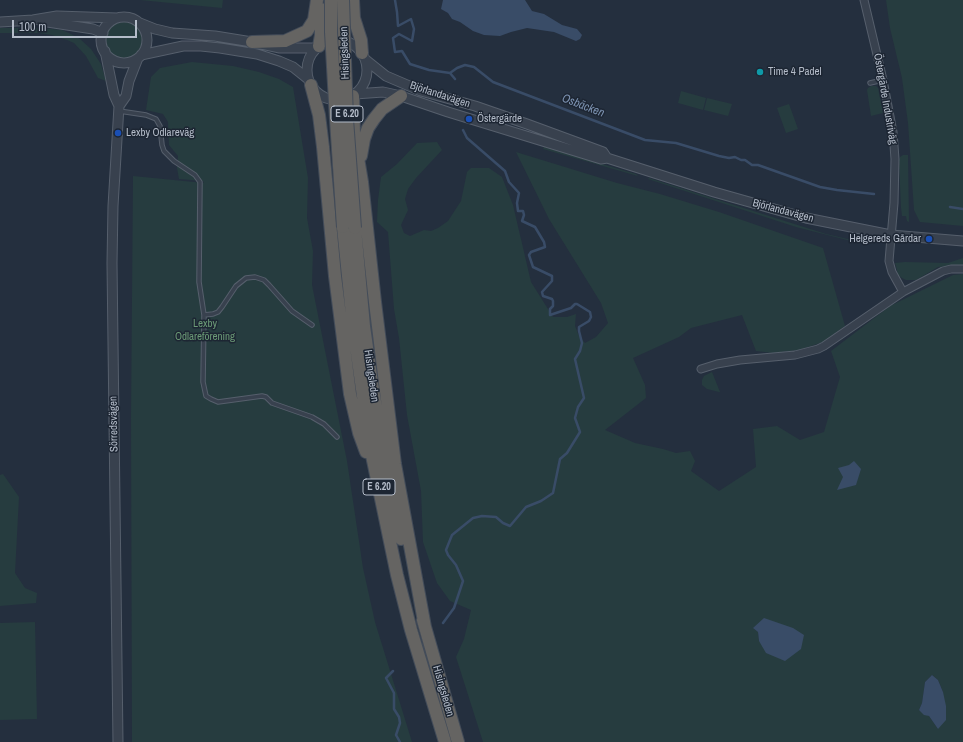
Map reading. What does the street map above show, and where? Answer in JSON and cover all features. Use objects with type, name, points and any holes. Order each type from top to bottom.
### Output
[{"type":"highway","points":[[252,42],[286,41],[306,31],[314,20],[317,0]]},
{"type":"highway","points":[[318,47],[322,24],[320,0]]},
{"type":"highway","name":"Hisingsleden","points":[[331,0],[334,98],[349,227],[381,446],[409,570],[458,742]]},
{"type":"highway","name":"Hisingsleden","points":[[343,0],[353,325],[370,446],[397,575],[411,630],[445,742]]},
{"type":"highway","points":[[353,0],[354,18],[364,56]]},
{"type":"highway","points":[[309,82],[319,116],[324,147],[335,276],[350,394],[359,433],[378,485]]},
{"type":"highway","points":[[354,95],[354,134],[357,156],[360,165],[395,464],[425,627]]},
{"type":"highway","points":[[360,165],[364,139],[368,128],[382,109],[401,96]]},
{"type":"street","name":"Östergärde Industriväg","points":[[864,0],[883,80],[893,132],[895,159],[894,203],[889,261],[892,272],[903,292]]},
{"type":"street","points":[[0,22],[34,20],[57,16],[130,18],[155,29],[172,33],[214,36],[280,48],[318,47]]},
{"type":"street","points":[[117,18],[106,26],[103,33],[102,43],[105,51],[114,60],[122,63],[130,62],[140,56],[183,46],[220,48],[257,54],[293,67],[320,95],[329,99],[340,100],[354,95],[361,89],[366,78],[367,67],[364,56],[356,46],[342,40],[328,41],[318,47],[311,55],[307,70],[309,82]]},
{"type":"street","points":[[34,20],[93,29],[103,33]]},
{"type":"street","points":[[140,23],[147,36],[146,46],[140,56]]},
{"type":"street","name":"Sörredsvägen","points":[[105,51],[114,95],[119,109],[113,206],[112,263],[118,742]]},
{"type":"street","name":"Sörredsvägen","points":[[119,109],[126,96],[129,81],[140,56]]},
{"type":"street","name":"Björlandavägen","points":[[364,56],[386,76],[421,91],[475,106],[527,124],[603,152],[607,158]]},
{"type":"street","name":"Björlandavägen","points":[[354,95],[383,92],[401,96],[601,159],[607,158],[714,192],[806,218],[891,235],[963,241]]},
{"type":"street","points":[[702,369],[740,360],[796,355],[818,349],[903,292],[944,271],[951,269],[963,269]]},
{"type":"lane","points":[[870,83],[883,80]]},
{"type":"lane","points":[[119,109],[146,115],[156,119],[160,126],[164,151],[174,161],[198,178],[200,185],[199,282],[204,315],[203,382],[206,396],[218,402],[262,396],[266,397],[272,403],[318,420],[337,437]]},
{"type":"lane","points":[[204,315],[218,312],[239,283],[246,278],[255,277],[264,280],[292,311],[312,325]]},
{"type":"green space","points":[[140,0],[223,0],[222,8]]},
{"type":"green space","points":[[886,0],[963,0],[963,226],[920,222],[914,210],[908,123],[902,78],[890,28]]},
{"type":"green space","points":[[128,22],[137,27],[141,33],[141,47],[137,53],[128,58],[120,58],[111,53],[107,47],[106,36],[111,27],[117,23]]},
{"type":"green space","points":[[0,28],[41,28],[62,30],[69,33],[80,39],[91,49],[101,64],[106,81],[98,78],[86,56],[74,43],[52,35],[39,33],[0,33]]},
{"type":"green space","name":"Lexby Odlareförening","points":[[192,62],[233,66],[259,72],[279,79],[293,87],[308,178],[307,218],[313,251],[312,285],[347,461],[363,568],[375,622],[412,742],[132,742],[131,418],[133,176],[204,183],[203,181],[179,179],[177,168],[178,156],[169,145],[168,122],[163,114],[146,110],[151,77],[160,68]]},
{"type":"green space","points":[[871,86],[876,86],[878,88],[883,113],[871,116],[867,90]]},
{"type":"green space","points":[[681,91],[706,98],[703,110],[678,103]]},
{"type":"green space","points":[[707,98],[732,104],[728,116],[704,110]]},
{"type":"green space","points":[[789,104],[798,129],[786,133],[777,108]]},
{"type":"green space","points":[[437,142],[442,150],[408,189],[405,199],[408,210],[401,225],[404,233],[410,236],[424,230],[431,231],[448,221],[461,201],[467,172],[471,168],[489,168],[502,177],[513,205],[531,282],[553,317],[567,317],[576,314],[575,326],[579,336],[585,343],[596,337],[608,323],[601,303],[549,219],[516,152],[719,212],[823,248],[845,326],[823,342],[799,350],[773,353],[756,351],[742,315],[691,328],[679,337],[633,358],[645,385],[646,398],[605,430],[635,443],[676,453],[690,451],[695,461],[691,471],[719,491],[756,467],[753,429],[777,426],[800,440],[824,432],[840,377],[831,351],[890,306],[953,275],[963,274],[963,742],[483,742],[456,657],[464,639],[471,610],[450,601],[437,583],[423,542],[421,491],[407,415],[399,338],[394,309],[388,232],[377,222],[381,177],[397,164],[417,143]],"holes":[[[753,628],[801,649],[759,641],[758,632]],[[932,675],[938,680],[943,692],[938,729],[929,716],[919,710],[922,703],[925,682]]]},
{"type":"green space","points":[[544,147],[636,174],[638,176],[543,149]]},
{"type":"green space","points":[[903,155],[908,155],[909,222],[907,221],[906,216],[902,216],[901,208],[899,161],[900,157]]},
{"type":"green space","points":[[649,178],[859,243],[796,227],[648,179]]},
{"type":"green space","points":[[963,258],[963,265],[938,267],[916,280],[906,280],[898,275],[895,263],[948,263]]},
{"type":"green space","points":[[712,372],[720,392],[707,389],[702,385],[704,376]]},
{"type":"green space","points":[[3,474],[19,497],[15,573],[25,588],[37,593],[36,603],[0,606],[0,475]]},
{"type":"green space","points":[[35,622],[37,719],[0,720],[0,623]]},
{"type":"water","points":[[443,0],[525,0],[532,11],[544,14],[562,25],[577,29],[582,35],[580,39],[576,41],[554,32],[527,28],[500,36],[484,35],[473,31],[460,22],[452,19],[448,13],[441,9]]},
{"type":"water","points":[[854,461],[861,469],[856,485],[837,490],[843,477],[838,468],[849,465]]},
{"type":"water","points":[[764,618],[793,628],[804,635],[801,649],[785,661],[766,653],[759,641],[758,632],[753,628]]},
{"type":"water","points":[[932,675],[938,680],[943,692],[946,706],[946,720],[938,729],[929,716],[924,715],[919,710],[922,703],[925,682]]},
{"type":"waterway","name":"Osbäcken","points":[[395,0],[398,26],[411,19],[414,29],[412,41],[399,34],[393,38],[395,52],[402,51],[410,64],[429,70],[450,73],[465,65],[474,67],[493,82],[645,140],[676,143],[719,156],[729,158],[735,157],[745,160],[752,165],[758,165],[820,187],[874,194]]},
{"type":"waterway","name":"Osbäcken","points":[[450,73],[455,79]]},
{"type":"waterway","points":[[443,623],[454,608],[463,581],[456,565],[446,550],[452,535],[473,518],[482,516],[496,517],[503,523],[510,526],[526,507],[541,501],[553,493],[560,459],[567,453],[580,432],[575,418],[578,407],[584,398],[575,359],[580,351],[582,343],[579,327],[589,321],[591,317],[590,312],[577,304],[571,308],[550,315],[550,309],[553,306],[553,301],[552,299],[543,296],[542,292],[552,281],[552,276],[533,267],[529,255],[531,252],[545,247],[544,242],[535,227],[522,221],[524,215],[523,211],[518,211],[517,203],[519,193],[509,182],[505,171],[467,138],[463,130]]},
{"type":"waterway","name":"Osbäcken","points":[[950,207],[963,209]]},
{"type":"waterway","points":[[393,671],[386,678],[394,693],[394,709],[399,717],[400,723],[396,735],[400,742]]},
{"type":"place","name":"Time 4 Padel","points":[[760,72]]},
{"type":"place","name":"Östergärde","points":[[469,119]]},
{"type":"place","name":"Lexby Odlareväg","points":[[118,133]]},
{"type":"place","name":"Helgereds Gårdar","points":[[929,239]]}]
